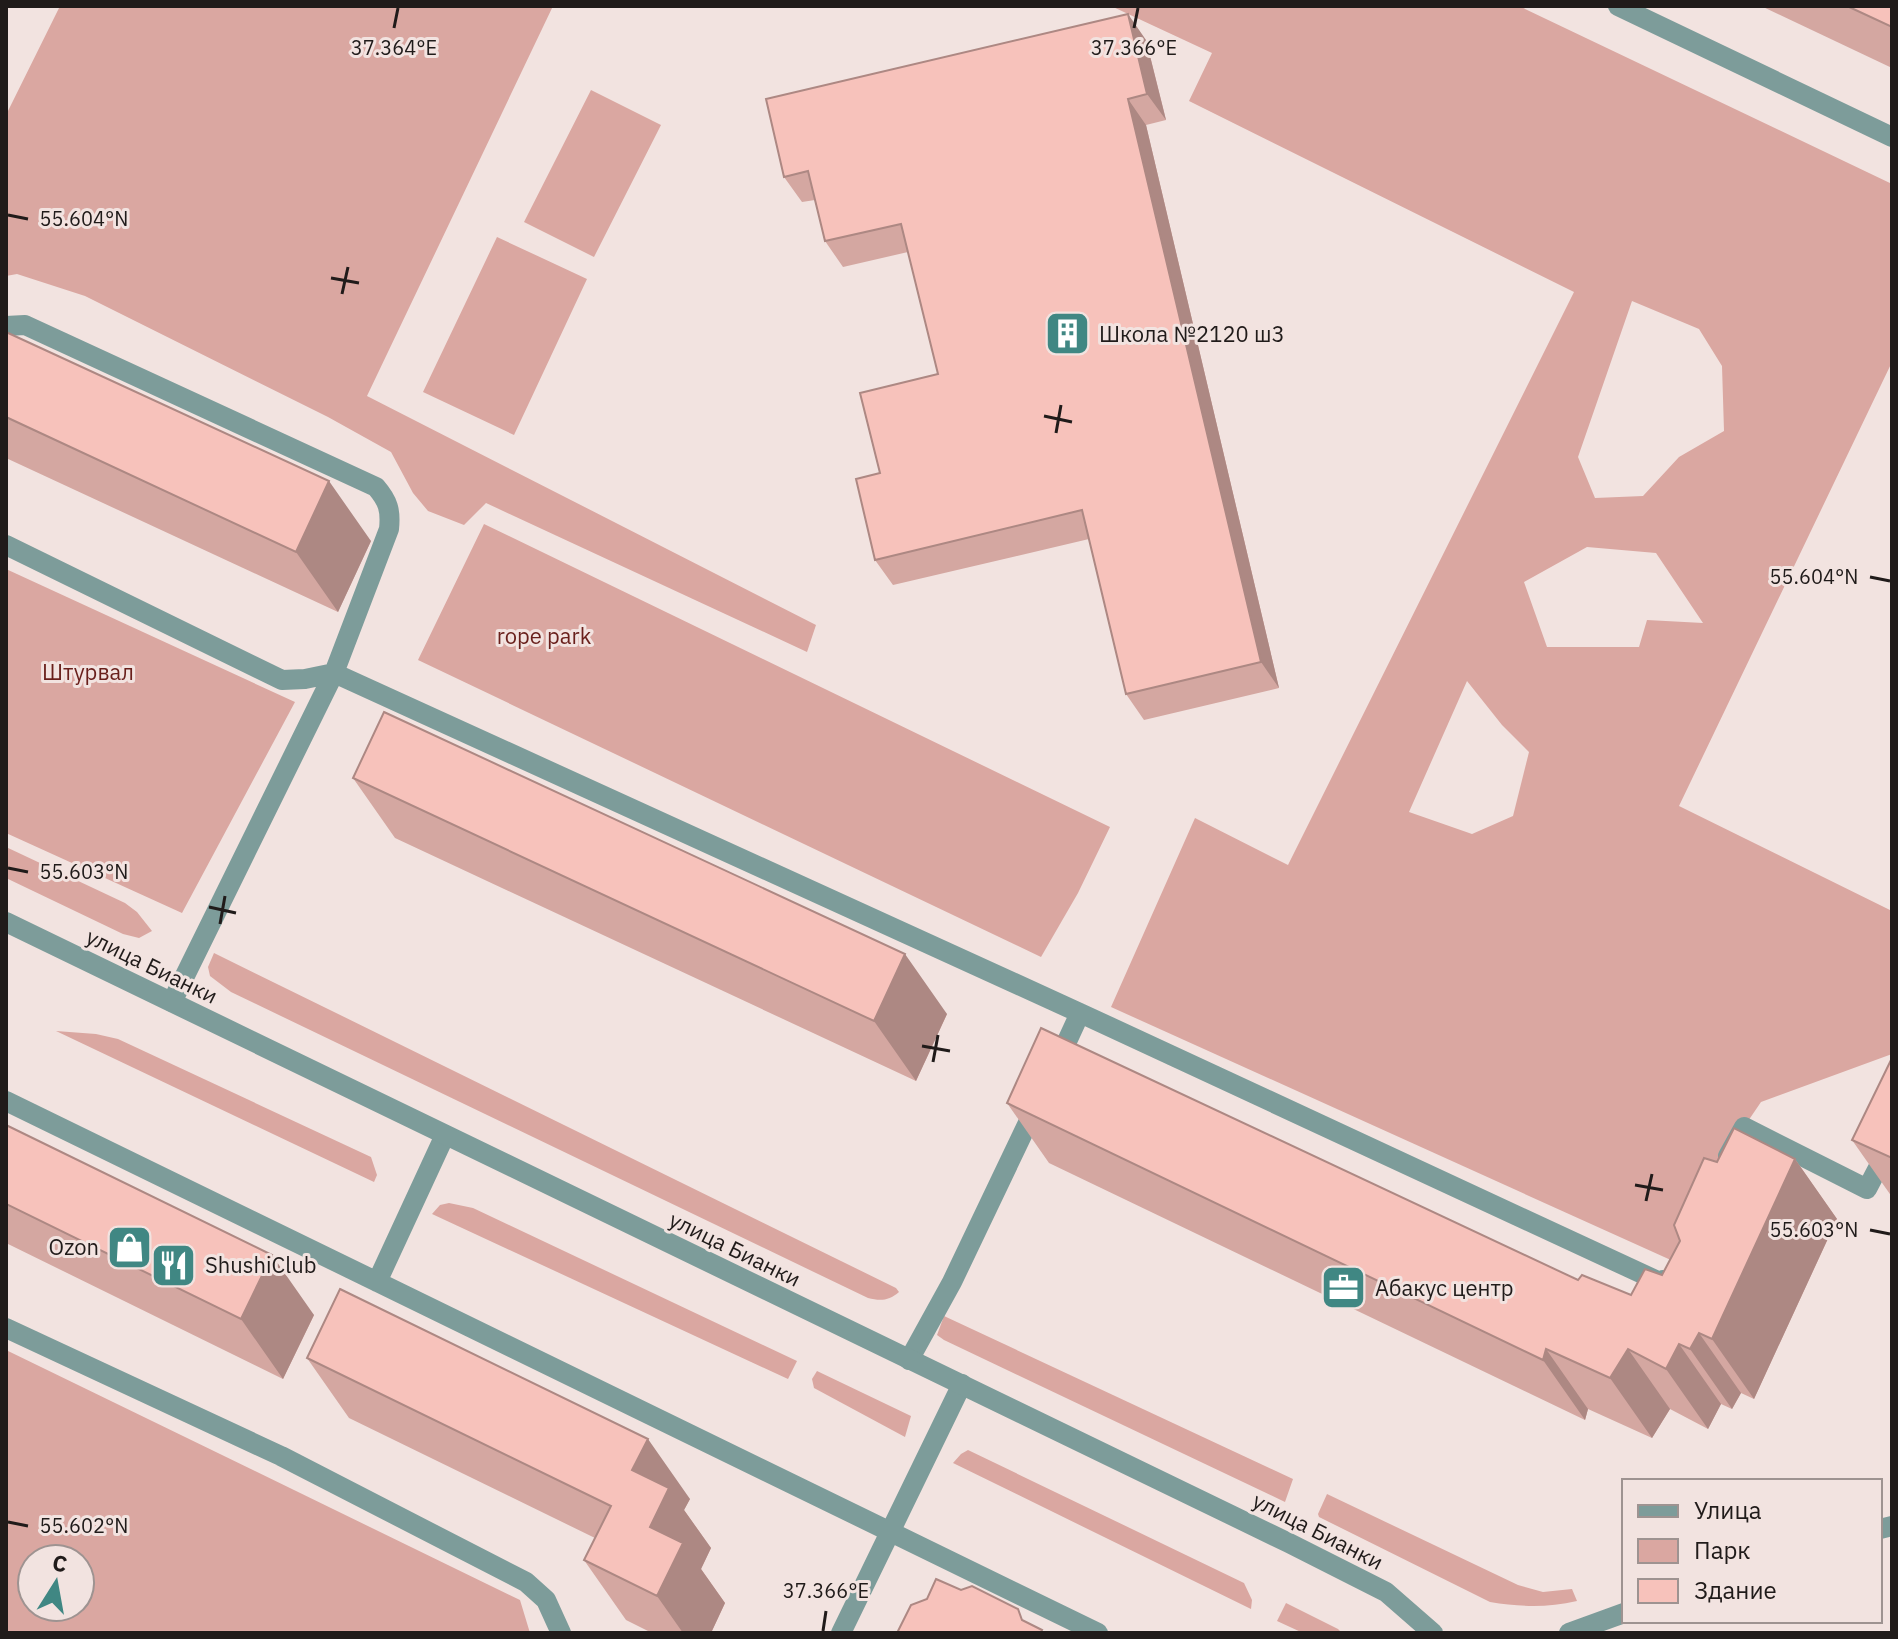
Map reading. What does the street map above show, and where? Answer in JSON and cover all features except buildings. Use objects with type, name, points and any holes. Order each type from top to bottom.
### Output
[{"type":"street","points":[[1618,6],[1892,137]]},
{"type":"street","points":[[6,326],[25,325],[376,487],[388,501],[389,529],[334,673],[172,1002]]},
{"type":"street","points":[[6,545],[282,680],[334,673],[1080,1013],[1662,1283],[1673,1261]]},
{"type":"street","name":"улица Бианки","points":[[6,922],[1386,1592],[1433,1633]]},
{"type":"street","points":[[909,1360],[952,1282],[1080,1013]]},
{"type":"street","points":[[6,1101],[1098,1633]]},
{"type":"street","points":[[1716,1180],[1744,1127],[1867,1189],[1892,1141]]},
{"type":"street","points":[[377,1282],[445,1135]]},
{"type":"street","points":[[6,1328],[281,1456],[519,1578],[546,1600],[561,1633]]},
{"type":"street","points":[[841,1633],[962,1384]]},
{"type":"street","points":[[1569,1633],[1622,1614]]},
{"type":"green space","points":[[60,6],[553,6],[367,396],[816,625],[807,652],[486,503],[464,525],[428,511],[413,493],[391,452],[328,417],[85,296],[17,274],[6,276],[6,115]]},
{"type":"green space","points":[[1111,6],[1519,6],[1892,184],[1892,362],[1679,806],[1892,911],[1892,1054],[1761,1102],[1744,1127],[1673,1261],[1111,1007],[1195,818],[1288,865],[1574,292],[1189,101],[1212,53]],"holes":[[[1632,301],[1699,329],[1722,366],[1724,431],[1679,457],[1643,496],[1595,498],[1578,457]],[[1587,547],[1656,553],[1703,623],[1647,620],[1639,647],[1547,647],[1524,582]],[[1467,681],[1502,725],[1529,752],[1513,816],[1472,834],[1409,812]]]},
{"type":"green space","points":[[591,90],[661,125],[594,257],[524,222]]},
{"type":"green space","points":[[497,237],[587,279],[514,435],[423,392]]},
{"type":"green space","name":"rope park","points":[[484,524],[1110,827],[1078,893],[1041,957],[418,660]]},
{"type":"green space","name":"Штурвал","points":[[6,569],[295,702],[182,913],[6,833]]},
{"type":"green space","points":[[6,847],[125,903],[152,931],[139,938],[123,934],[6,878]]},
{"type":"green space","points":[[214,953],[899,1292],[884,1300],[868,1298],[231,992],[210,976],[208,967]]},
{"type":"green space","points":[[56,1031],[118,1039],[371,1157],[377,1175],[374,1182]]},
{"type":"green space","points":[[449,1203],[473,1208],[797,1361],[788,1379],[432,1214],[440,1205]]},
{"type":"green space","points":[[944,1316],[1293,1479],[1285,1502],[944,1340],[937,1335]]},
{"type":"green space","points":[[6,1350],[520,1600],[530,1633],[6,1633]]},
{"type":"green space","points":[[817,1371],[911,1416],[905,1437],[814,1388],[812,1379]]},
{"type":"green space","points":[[968,1450],[1244,1583],[1252,1600],[1251,1609],[953,1463]]},
{"type":"green space","points":[[1327,1494],[1518,1585],[1543,1592],[1572,1589],[1577,1601],[1534,1606],[1490,1602],[1319,1517]]},
{"type":"green space","points":[[1286,1603],[1342,1633],[1303,1633],[1277,1621]]},
{"type":"place","name":"Школа №2120 ш3","points":[[1068,334]]},
{"type":"place","name":"Ozon","points":[[130,1247]]},
{"type":"place","name":"ShushiClub","points":[[174,1265]]},
{"type":"place","name":"Абакус центр","points":[[1344,1288]]}]
